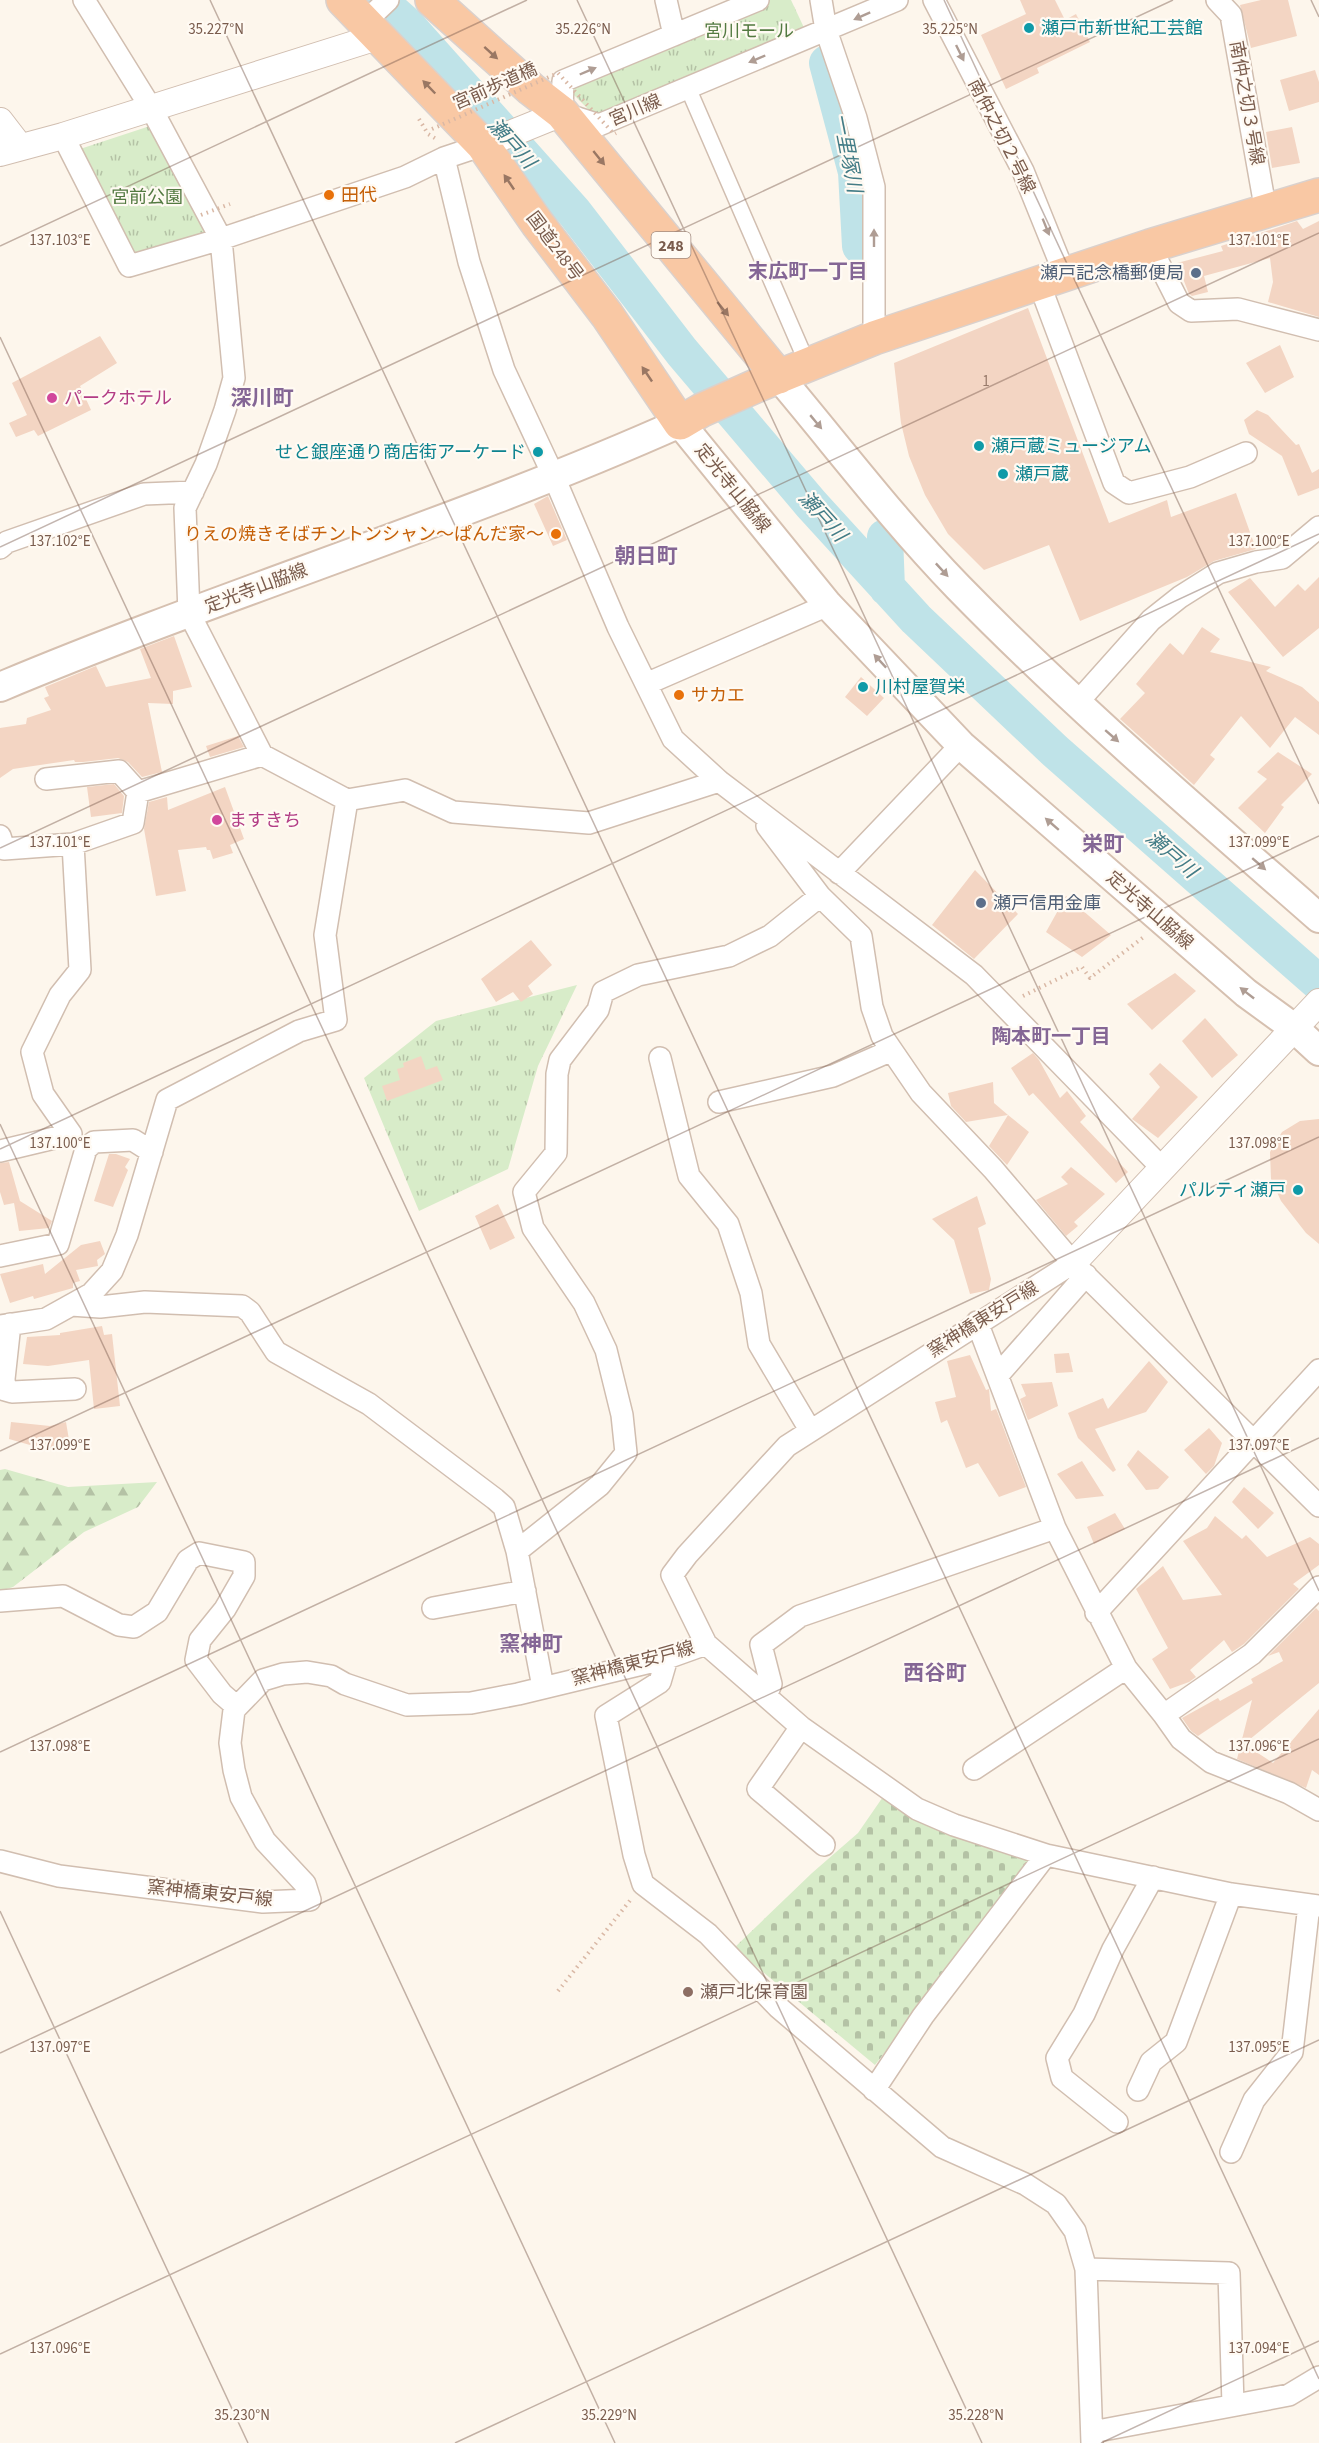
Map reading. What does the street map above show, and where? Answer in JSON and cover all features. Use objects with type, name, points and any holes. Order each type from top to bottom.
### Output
[{"type":"highway","name":"248","points":[[432,0],[531,89],[782,375]]},
{"type":"highway","name":"国道248号","points":[[370,14],[489,143],[537,223],[607,315],[691,416]]},
{"type":"highway","points":[[691,416],[782,375],[874,338],[1150,246],[1319,195]]},
{"type":"main road","points":[[782,375],[925,552],[1076,704],[1319,918]]},
{"type":"main road","name":"定光寺山脇線","points":[[0,687],[79,654],[554,477],[691,416],[828,605],[961,745],[1246,993],[1306,1015],[1319,1051]]},
{"type":"street","points":[[84,0],[151,108],[221,239],[234,378],[206,464],[185,508],[189,613],[262,755],[347,800],[405,790],[453,812],[589,823],[718,781]]},
{"type":"street","points":[[666,0],[674,34]]},
{"type":"street","points":[[63,136],[129,266],[221,239],[405,177],[442,150],[489,143],[555,116],[563,81],[758,0]]},
{"type":"street","points":[[821,0],[826,30],[856,118],[874,187],[874,338]]},
{"type":"street","name":"宮川線","points":[[555,116],[599,125],[897,0]]},
{"type":"street","name":"南仲之切２号線","points":[[934,0],[1023,171],[1052,279],[1114,483],[1129,493],[1190,477],[1245,453]]},
{"type":"street","name":"南仲之切３号線","points":[[1216,0],[1231,15],[1266,212]]},
{"type":"street","points":[[0,121],[10,150],[63,136],[151,108],[370,14]]},
{"type":"street","points":[[688,88],[782,375]]},
{"type":"street","points":[[442,150],[469,262],[504,370],[554,477],[618,627],[673,739],[718,781],[974,975],[1162,1168]]},
{"type":"street","points":[[1150,246],[1179,303],[1191,311],[1238,309],[1319,330]]},
{"type":"street","points":[[0,548],[7,542],[144,494],[193,492]]},
{"type":"street","points":[[1076,704],[1151,620],[1180,597],[1218,573],[1256,562],[1282,558],[1304,542],[1319,526]]},
{"type":"street","points":[[646,684],[828,605]]},
{"type":"street","points":[[839,873],[961,745]]},
{"type":"street","points":[[138,792],[262,755]]},
{"type":"street","points":[[46,779],[119,771],[138,792]]},
{"type":"street","points":[[0,836],[4,849],[74,844],[133,823],[138,792]]},
{"type":"street","points":[[75,1389],[12,1392],[5,1390],[5,1325],[46,1319],[91,1294],[112,1271],[126,1235],[167,1100],[299,1031],[336,1020],[325,935],[347,800]]},
{"type":"street","points":[[751,804],[820,896],[861,936],[872,1006],[882,1036],[890,1051],[921,1093],[993,1169],[1079,1269],[1319,1506]]},
{"type":"street","points":[[0,1151],[71,1134],[43,1094],[32,1052],[60,995],[80,970],[74,844]]},
{"type":"street","points":[[518,1551],[600,1485],[626,1453],[622,1415],[606,1350],[584,1303],[533,1228],[524,1192],[556,1153],[557,1074],[560,1060],[598,1010],[603,992],[638,975],[729,956],[770,936],[820,896]]},
{"type":"street","name":"窯神橋東安戸線","points":[[0,1861],[59,1876],[263,1902],[310,1900],[305,1884],[265,1841],[241,1797],[230,1743],[234,1710],[263,1680],[283,1674],[307,1672],[331,1676],[345,1684],[407,1706],[471,1702],[518,1694],[667,1658],[706,1644],[672,1575],[687,1555],[787,1446],[978,1322],[1079,1269],[1162,1168],[1306,1015]]},
{"type":"street","points":[[719,1102],[833,1076],[890,1051]]},
{"type":"street","points":[[660,1058],[689,1176],[728,1224],[751,1293],[759,1344],[810,1430]]},
{"type":"street","points":[[0,1256],[57,1244],[86,1149],[94,1142],[133,1140],[152,1152]]},
{"type":"street","points":[[998,1375],[1079,1269]]},
{"type":"street","points":[[71,1305],[100,1307],[146,1302],[242,1306],[250,1312],[276,1353],[369,1404],[504,1507],[518,1551],[543,1687]]},
{"type":"street","points":[[978,1322],[1055,1528],[1096,1613],[1126,1668],[1181,1739],[1211,1762],[1289,1793],[1319,1810]]},
{"type":"street","points":[[1096,1613],[1319,1370]]},
{"type":"street","points":[[766,1696],[771,1684],[761,1645],[800,1616],[1055,1528]]},
{"type":"street","points":[[0,1601],[63,1596],[119,1625],[134,1627],[157,1612],[188,1560],[199,1553],[244,1562],[244,1576],[225,1609],[200,1641],[196,1660],[222,1694],[237,1707]]},
{"type":"street","points":[[1164,1715],[1252,1654],[1319,1587]]},
{"type":"street","points":[[433,1608],[525,1591]]},
{"type":"street","points":[[706,1644],[801,1727],[917,1809],[954,1825],[1046,1855],[1231,1894],[1314,1905],[1292,2052],[1254,2100],[1231,2152]]},
{"type":"street","points":[[667,1658],[660,1682],[606,1716],[634,1855],[643,1884],[708,1934],[778,2007],[942,2147],[1025,2184],[1056,2204],[1075,2231],[1086,2269],[1092,2438],[1233,2405],[1289,2395],[1319,2377]]},
{"type":"street","points":[[974,1769],[1126,1668]]},
{"type":"street","points":[[801,1727],[758,1790],[824,1845]]},
{"type":"street","points":[[874,2090],[922,2016],[1046,1855]]},
{"type":"street","points":[[1117,2122],[1062,2078],[1057,2058],[1084,2014],[1113,1949],[1153,1877]]},
{"type":"street","points":[[1138,2090],[1151,2062],[1176,2042],[1231,1894]]},
{"type":"street","points":[[1086,2269],[1229,2273],[1233,2405]]},
{"type":"path","name":"宮前歩道橋","points":[[432,129],[558,73],[614,134],[616,133]]},
{"type":"path","points":[[420,120],[428,134],[442,150]]},
{"type":"path","points":[[201,215],[230,204]]},
{"type":"path","points":[[1003,1005],[1082,967],[1090,978],[1163,922]]},
{"type":"path","points":[[558,1992],[643,1884]]},
{"type":"green space","name":"宮川モール","points":[[768,0],[791,0],[806,32],[595,116],[562,83]]},
{"type":"green space","name":"宮前公園","points":[[153,125],[210,232],[133,255],[77,150]]},
{"type":"green space","points":[[577,985],[538,1066],[508,1169],[419,1211],[364,1078],[436,1021]]},
{"type":"green space","points":[[5,1469],[68,1487],[157,1482],[138,1507],[84,1532],[13,1587],[0,1591],[0,1470]]},
{"type":"green space","points":[[887,1791],[1034,1860],[875,2065],[734,1948],[812,1873],[858,1833]]},
{"type":"building","points":[[1020,0],[1055,0],[1065,20],[1076,14],[1090,42],[1037,68],[1039,73],[1006,89],[981,35],[1026,14]]},
{"type":"building","points":[[1261,0],[1288,0],[1297,36],[1251,48],[1240,5]]},
{"type":"building","points":[[1315,70],[1319,82],[1319,102],[1289,111],[1280,80]]},
{"type":"building","points":[[1292,127],[1300,163],[1272,168],[1266,132]]},
{"type":"building","points":[[1297,221],[1303,229],[1319,221],[1319,317],[1268,302],[1273,282],[1270,258],[1204,276],[1208,292],[1192,296],[1189,294],[1177,263],[1223,251],[1221,246]]},
{"type":"building","name":"瀬戸蔵","points":[[1028,308],[1109,523],[1167,500],[1171,517],[1236,493],[1256,549],[1214,561],[1187,577],[1080,621],[1049,545],[984,570],[948,534],[925,495],[909,456],[901,423],[894,363]]},
{"type":"building","name":"パークホテル","points":[[100,336],[117,363],[80,386],[91,410],[38,436],[34,430],[16,437],[9,423],[27,415],[12,383]]},
{"type":"building","points":[[1280,345],[1294,377],[1265,393],[1246,363]]},
{"type":"building","points":[[1257,410],[1268,415],[1296,445],[1299,444],[1312,473],[1319,469],[1319,488],[1298,496],[1282,456],[1249,434],[1244,420]]},
{"type":"building","points":[[548,496],[567,540],[553,546],[534,504]]},
{"type":"building","points":[[1319,577],[1319,628],[1283,657],[1228,592],[1250,578],[1275,607],[1298,584],[1305,591]]},
{"type":"building","points":[[1202,627],[1220,639],[1210,652],[1271,667],[1266,671],[1302,687],[1319,702],[1319,735],[1295,717],[1270,748],[1241,716],[1210,755],[1215,759],[1194,785],[1120,719],[1145,693],[1136,684],[1170,643],[1183,655]]},
{"type":"building","points":[[174,636],[192,687],[173,691],[173,704],[148,703],[162,772],[142,777],[128,762],[118,758],[83,762],[74,760],[13,769],[0,778],[0,728],[26,724],[27,718],[51,710],[44,698],[49,696],[45,687],[96,666],[106,687],[151,678],[140,649]]},
{"type":"building","name":"川村屋賀栄","points":[[861,677],[884,698],[867,716],[845,697]]},
{"type":"building","points":[[238,736],[244,747],[210,757],[206,746]]},
{"type":"building","points":[[1278,752],[1312,774],[1281,805],[1284,807],[1265,833],[1238,808],[1267,779],[1257,772]]},
{"type":"building","points":[[114,784],[124,796],[122,813],[91,817],[87,787]]},
{"type":"building","points":[[225,787],[244,839],[230,845],[233,853],[213,859],[210,850],[206,847],[178,850],[186,891],[156,896],[144,829],[149,802],[167,797],[168,810]]},
{"type":"building","points":[[975,870],[1018,914],[974,959],[932,925]]},
{"type":"building","points":[[1066,896],[1111,935],[1082,957],[1046,932]]},
{"type":"building","points":[[531,940],[552,965],[528,986],[533,994],[521,1002],[513,992],[496,1002],[481,979]]},
{"type":"building","points":[[1175,973],[1196,991],[1152,1030],[1127,1004]]},
{"type":"building","points":[[1205,1018],[1238,1055],[1212,1078],[1182,1041]]},
{"type":"building","points":[[1033,1053],[1060,1098],[1067,1091],[1086,1116],[1080,1122],[1128,1172],[1116,1183],[1033,1093],[1029,1096],[1011,1068]]},
{"type":"building","points":[[421,1056],[426,1070],[437,1066],[443,1080],[387,1101],[382,1086],[400,1080],[397,1069],[404,1067],[403,1063]]},
{"type":"building","points":[[1160,1063],[1198,1097],[1158,1138],[1132,1119],[1160,1087],[1149,1074]]},
{"type":"building","points":[[993,1082],[994,1103],[1008,1115],[966,1122],[951,1106],[948,1093]]},
{"type":"building","points":[[1008,1115],[1029,1132],[1007,1165],[989,1146]]},
{"type":"building","name":"パルティ瀬戸","points":[[1319,1119],[1319,1244],[1306,1233],[1281,1201],[1271,1179],[1270,1152],[1282,1132],[1300,1121]]},
{"type":"building","points":[[109,1154],[130,1159],[125,1167],[128,1170],[113,1207],[94,1201]]},
{"type":"building","points":[[9,1162],[20,1201],[52,1221],[49,1228],[19,1231],[14,1203],[4,1205],[0,1192],[0,1163]]},
{"type":"building","points":[[1071,1167],[1105,1194],[1074,1222],[1078,1226],[1066,1236],[1036,1200],[1068,1184],[1061,1177]]},
{"type":"building","points":[[977,1196],[986,1224],[978,1228],[991,1279],[989,1290],[970,1294],[954,1240],[932,1219]]},
{"type":"building","points":[[498,1204],[515,1238],[490,1250],[475,1216]]},
{"type":"building","points":[[100,1241],[105,1254],[97,1260],[98,1266],[76,1270],[80,1281],[73,1283],[73,1288],[10,1303],[0,1274],[43,1264],[45,1274],[81,1245]]},
{"type":"building","points":[[102,1326],[104,1335],[112,1334],[120,1406],[94,1409],[89,1360],[48,1366],[23,1364],[27,1337],[60,1335],[60,1333]]},
{"type":"building","points":[[1069,1353],[1073,1372],[1056,1373],[1054,1354]]},
{"type":"building","points":[[970,1355],[986,1390],[989,1389],[991,1411],[996,1409],[997,1411],[1026,1487],[999,1497],[978,1463],[966,1468],[947,1420],[941,1423],[935,1402],[956,1397],[947,1361]]},
{"type":"building","points":[[1149,1361],[1168,1382],[1146,1412],[1095,1429],[1116,1470],[1113,1472],[1078,1438],[1068,1413],[1103,1398],[1108,1409]]},
{"type":"building","points":[[1052,1382],[1058,1406],[1028,1420],[1020,1399],[1026,1396],[1021,1384]]},
{"type":"building","points":[[11,1422],[50,1426],[66,1422],[70,1446],[44,1449],[9,1439]]},
{"type":"building","points":[[1209,1428],[1222,1443],[1214,1466],[1206,1474],[1184,1450]]},
{"type":"building","points":[[1138,1450],[1169,1477],[1158,1489],[1146,1490],[1127,1465]]},
{"type":"building","points":[[1082,1461],[1104,1496],[1076,1499],[1057,1474]]},
{"type":"building","points":[[1244,1487],[1274,1513],[1258,1529],[1232,1502]]},
{"type":"building","points":[[1115,1513],[1125,1529],[1094,1544],[1087,1527]]},
{"type":"building","points":[[1215,1516],[1242,1539],[1246,1535],[1267,1557],[1310,1537],[1319,1544],[1319,1565],[1293,1584],[1299,1589],[1244,1644],[1232,1652],[1224,1640],[1190,1670],[1196,1677],[1170,1689],[1152,1659],[1168,1648],[1136,1589],[1163,1566],[1183,1600],[1222,1595],[1183,1541],[1207,1528]]},
{"type":"building","points":[[1316,1608],[1319,1611],[1319,1683],[1244,1744],[1273,1763],[1319,1709],[1319,1775],[1312,1770],[1306,1788],[1237,1759],[1252,1700],[1198,1736],[1191,1731],[1182,1718],[1218,1698],[1220,1701],[1253,1683],[1251,1679],[1283,1661],[1279,1652],[1268,1656]]},
{"type":"waterway","name":"瀬戸川","points":[[379,0],[407,25],[574,212],[682,352],[811,504],[916,619],[1055,751],[1319,983]]},
{"type":"waterway","name":"一里塚川","points":[[827,63],[856,172],[860,246]]},
{"type":"waterway","points":[[885,537],[887,588]]},
{"type":"place","name":"瀬戸市新世紀工芸館","points":[[1029,28]]},
{"type":"place","name":"田代","points":[[329,195]]},
{"type":"place","name":"瀬戸記念橋郵便局","points":[[1196,273]]},
{"type":"place","name":"パークホテル","points":[[52,398]]},
{"type":"place","name":"瀬戸蔵ミュージアム","points":[[979,446]]},
{"type":"place","name":"せと銀座通り商店街アーケード","points":[[538,452]]},
{"type":"place","name":"瀬戸蔵","points":[[1003,474]]},
{"type":"place","name":"りえの焼きそばチントンシャン～ぱんだ家～","points":[[556,534]]},
{"type":"place","name":"川村屋賀栄","points":[[863,687]]},
{"type":"place","name":"サカエ","points":[[679,695]]},
{"type":"place","name":"ますきち","points":[[217,820]]},
{"type":"place","name":"瀬戸信用金庫","points":[[981,903]]},
{"type":"place","name":"パルティ瀬戸","points":[[1298,1190]]},
{"type":"place","name":"瀬戸北保育園","points":[[688,1992]]},
{"type":"district","name":"末広町一丁目","points":[[808,271]]},
{"type":"district","name":"深川町","points":[[262,398]]},
{"type":"district","name":"朝日町","points":[[646,556]]},
{"type":"district","name":"栄町","points":[[1103,844]]},
{"type":"district","name":"陶本町一丁目","points":[[1051,1036]]},
{"type":"district","name":"窯神町","points":[[531,1644]]},
{"type":"district","name":"西谷町","points":[[935,1673]]}]
